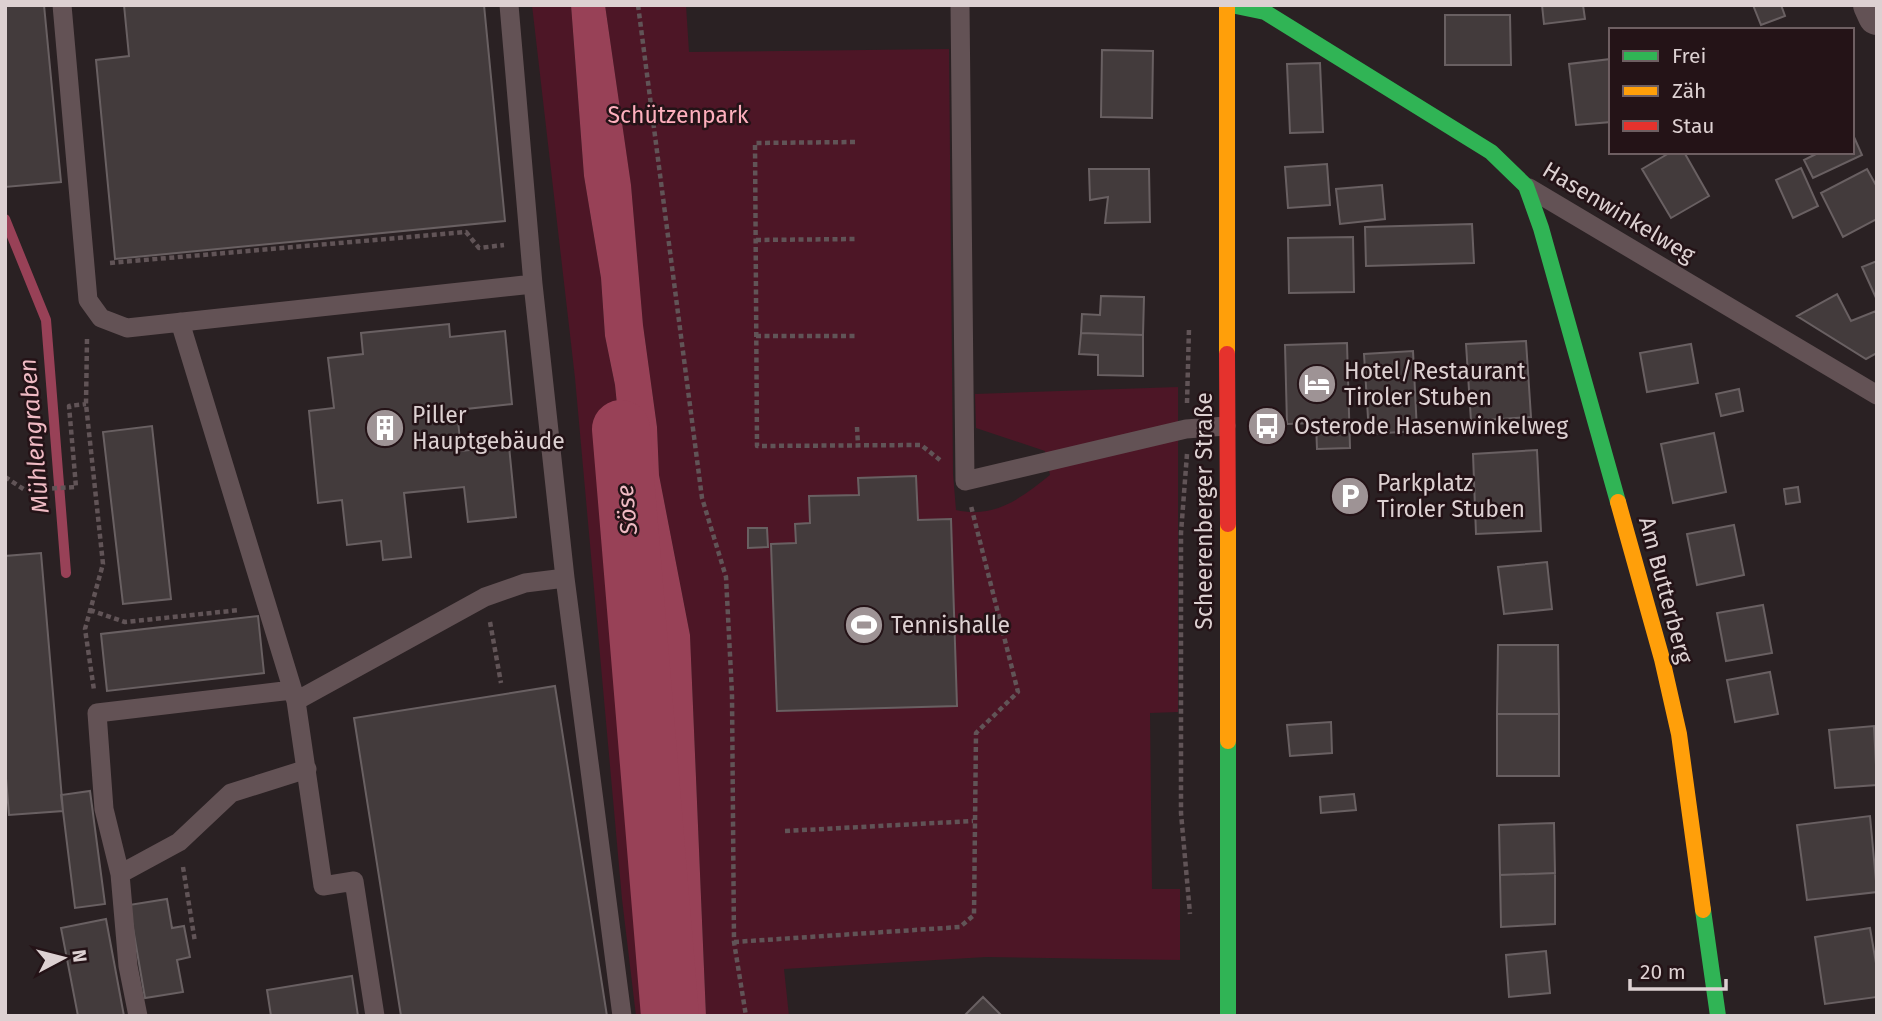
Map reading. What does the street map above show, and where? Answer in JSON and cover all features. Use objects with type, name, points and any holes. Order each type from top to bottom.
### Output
[{"type":"street","name":"Hasenwinkelweg","points":[[1229,5],[1265,12],[1491,152],[1525,186]]},
{"type":"street","name":"Scheerenberger Straße","points":[[1228,1016],[1226,426],[1229,5]]},
{"type":"street","points":[[1872,5],[1877,16]]},
{"type":"street","name":"Am Butterberg","points":[[1525,186],[1541,228],[1665,671],[1679,734],[1718,1016]]},
{"type":"lane","points":[[62,5],[88,300],[101,318],[127,328],[533,284]]},
{"type":"lane","points":[[509,5],[533,284],[565,578],[622,1016]]},
{"type":"lane","points":[[960,5],[965,481],[1186,429],[1226,426]]},
{"type":"lane","name":"Hasenwinkelweg","points":[[1525,186],[1877,395]]},
{"type":"lane","points":[[180,322],[294,696],[323,886],[354,881],[375,1016]]},
{"type":"lane","points":[[138,1016],[128,966],[120,874],[104,809],[97,713],[294,696],[485,597],[525,583],[565,578]]},
{"type":"lane","points":[[120,874],[179,842],[232,793],[307,769]]},
{"type":"path","points":[[638,5],[702,498],[726,577],[732,694],[734,943],[746,1016]]},
{"type":"path","points":[[734,943],[960,927],[974,915],[976,733],[1018,692],[965,481],[948,482],[940,460],[921,445],[757,446],[755,143],[855,142]]},
{"type":"path","points":[[85,266],[466,232],[479,248],[530,243]]},
{"type":"path","points":[[756,240],[856,239]]},
{"type":"path","points":[[88,300],[86,404],[103,564],[85,629],[97,713]]},
{"type":"path","points":[[756,336],[856,336]]},
{"type":"path","points":[[5,477],[25,490],[46,491],[76,487],[69,406],[86,404]]},
{"type":"path","points":[[858,427],[858,445]]},
{"type":"path","points":[[1187,460],[1181,533],[1181,813],[1190,919]]},
{"type":"path","points":[[485,597],[501,682]]},
{"type":"path","points":[[90,610],[125,622],[267,606]]},
{"type":"path","points":[[785,831],[973,821]]},
{"type":"path","points":[[179,842],[195,942]]},
{"type":"green space","points":[[532,5],[571,5],[584,176],[601,278],[605,336],[615,385],[633,563],[670,1016],[636,1016],[622,899],[575,378]]},
{"type":"green space","name":"Schützenpark","points":[[605,5],[686,5],[689,52],[949,49],[953,474],[956,510],[983,512],[995,509],[1018,499],[1050,475],[1045,451],[976,428],[975,394],[1178,387],[1178,712],[1150,713],[1152,889],[1180,889],[1180,960],[986,957],[784,969],[789,1016],[706,1016],[690,635],[659,475],[657,427],[643,325],[631,186]]},
{"type":"shaded area","points":[[571,5],[605,5],[631,185],[643,325],[657,427],[659,475],[690,635],[706,1016],[670,1016],[633,563],[615,385],[605,336],[601,278],[584,176]]},
{"type":"building","points":[[5,5],[44,5],[61,182],[5,187]]},
{"type":"building","points":[[124,5],[484,5],[505,221],[115,259],[96,60],[129,56]]},
{"type":"building","points":[[1542,5],[1583,5],[1585,19],[1544,24]]},
{"type":"building","points":[[1753,5],[1781,5],[1785,16],[1761,25]]},
{"type":"building","points":[[1445,15],[1510,15],[1511,65],[1445,65]]},
{"type":"building","points":[[1102,50],[1153,51],[1152,118],[1101,117]]},
{"type":"building","points":[[1609,59],[1609,122],[1576,125],[1569,64]]},
{"type":"building","points":[[1320,63],[1323,132],[1290,133],[1287,64]]},
{"type":"building","points":[[1854,137],[1862,155],[1813,178],[1804,160],[1816,154],[1854,154]]},
{"type":"building","points":[[1668,154],[1685,154],[1709,196],[1671,218],[1642,169]]},
{"type":"building","points":[[1327,164],[1330,205],[1288,208],[1285,167]]},
{"type":"building","points":[[1801,168],[1818,206],[1793,218],[1776,180]]},
{"type":"building","points":[[1089,169],[1149,169],[1150,222],[1105,223],[1108,197],[1090,200]]},
{"type":"building","points":[[1867,169],[1877,187],[1877,219],[1843,237],[1821,193]]},
{"type":"building","points":[[1382,185],[1385,219],[1340,224],[1336,189]]},
{"type":"building","points":[[1472,224],[1474,263],[1366,266],[1365,227]]},
{"type":"building","points":[[1353,237],[1354,292],[1289,293],[1288,238]]},
{"type":"building","points":[[1877,261],[1877,300],[1862,267]]},
{"type":"building","points":[[1837,294],[1851,321],[1876,311],[1877,353],[1866,359],[1797,316]]},
{"type":"building","points":[[1101,296],[1144,297],[1143,335],[1081,333],[1082,314],[1100,315]]},
{"type":"building","name":"Piller Hauptgebäude","points":[[449,324],[450,337],[505,331],[512,404],[457,410],[461,451],[509,446],[516,517],[468,522],[464,487],[404,493],[411,557],[383,560],[381,541],[347,545],[342,500],[318,503],[309,411],[334,408],[328,358],[363,354],[361,333]]},
{"type":"building","points":[[1081,333],[1143,335],[1143,376],[1098,375],[1098,355],[1079,354]]},
{"type":"building","points":[[1526,341],[1531,417],[1471,421],[1466,344]]},
{"type":"building","name":"Hotel/Restaurant Tiroler Stuben","points":[[1347,343],[1350,448],[1317,449],[1316,423],[1287,424],[1285,345]]},
{"type":"building","points":[[1691,344],[1698,383],[1647,392],[1640,353]]},
{"type":"building","points":[[1413,351],[1417,431],[1369,434],[1364,354]]},
{"type":"building","points":[[1739,389],[1743,411],[1721,416],[1716,394]]},
{"type":"building","points":[[152,426],[171,599],[123,604],[103,432]]},
{"type":"building","points":[[1714,433],[1726,492],[1673,503],[1661,444]]},
{"type":"building","points":[[1537,450],[1541,531],[1476,534],[1473,454]]},
{"type":"building","name":"Tennishalle","points":[[916,476],[918,520],[951,519],[957,706],[777,711],[771,544],[796,543],[795,524],[810,523],[809,496],[859,495],[858,478]]},
{"type":"building","points":[[1798,487],[1800,502],[1786,504],[1784,489]]},
{"type":"building","points":[[1734,525],[1744,575],[1697,585],[1687,534]]},
{"type":"building","points":[[748,528],[767,528],[768,547],[748,548]]},
{"type":"building","points":[[41,553],[63,811],[9,815],[5,766],[5,556]]},
{"type":"building","points":[[1547,562],[1552,609],[1504,614],[1498,567]]},
{"type":"building","points":[[1763,605],[1772,653],[1726,661],[1717,613]]},
{"type":"building","points":[[258,616],[264,673],[107,691],[101,634]]},
{"type":"building","points":[[1498,645],[1558,645],[1559,714],[1497,714]]},
{"type":"building","points":[[1770,672],[1778,714],[1735,722],[1727,680]]},
{"type":"building","points":[[555,686],[607,1016],[401,1016],[354,718]]},
{"type":"building","points":[[1497,714],[1559,714],[1559,776],[1497,776]]},
{"type":"building","points":[[1331,722],[1332,753],[1290,756],[1287,725]]},
{"type":"building","points":[[1874,726],[1877,785],[1835,788],[1829,730]]},
{"type":"building","points":[[90,791],[105,904],[75,908],[61,795]]},
{"type":"building","points":[[1354,794],[1356,810],[1321,813],[1320,797]]},
{"type":"building","points":[[1870,816],[1877,892],[1807,900],[1797,825]]},
{"type":"building","points":[[1554,823],[1555,873],[1500,875],[1499,825]]},
{"type":"building","points":[[1555,873],[1555,924],[1501,927],[1500,875]]},
{"type":"building","points":[[167,899],[172,928],[184,926],[190,957],[177,960],[183,992],[145,998],[129,905]]},
{"type":"building","points":[[106,919],[124,1016],[78,1016],[61,928]]},
{"type":"building","points":[[1870,928],[1877,969],[1877,997],[1825,1004],[1815,937]]},
{"type":"building","points":[[1546,951],[1550,993],[1509,997],[1506,955]]},
{"type":"building","points":[[352,976],[358,1016],[271,1016],[267,990]]},
{"type":"building","points":[[983,997],[1002,1016],[964,1016]]},
{"type":"waterway","name":"Mühlengraben","points":[[5,219],[46,320],[66,573]]},
{"type":"waterway","name":"Söse","points":[[621,429],[670,1016]]},
{"type":"traffic: fast","points":[[1231,5],[1265,12],[1491,152],[1526,186],[1541,228],[1618,502]]},
{"type":"traffic: fast","points":[[1228,741],[1228,1016]]},
{"type":"traffic: fast","points":[[1703,910],[1718,1016]]},
{"type":"traffic: slow","points":[[1227,5],[1227,354]]},
{"type":"traffic: slow","points":[[1618,502],[1662,659],[1679,734],[1703,910]]},
{"type":"traffic: slow","points":[[1228,524],[1228,741]]},
{"type":"traffic: jam","points":[[1227,354],[1228,524]]},
{"type":"place","name":"Hotel/Restaurant Tiroler Stuben","points":[[1317,384]]},
{"type":"place","name":"Osterode Hasenwinkelweg","points":[[1267,426]]},
{"type":"place","name":"Piller Hauptgebäude","points":[[385,428]]},
{"type":"place","name":"Parkplatz Tiroler Stuben","points":[[1350,496]]},
{"type":"place","name":"Tennishalle","points":[[864,625]]}]
